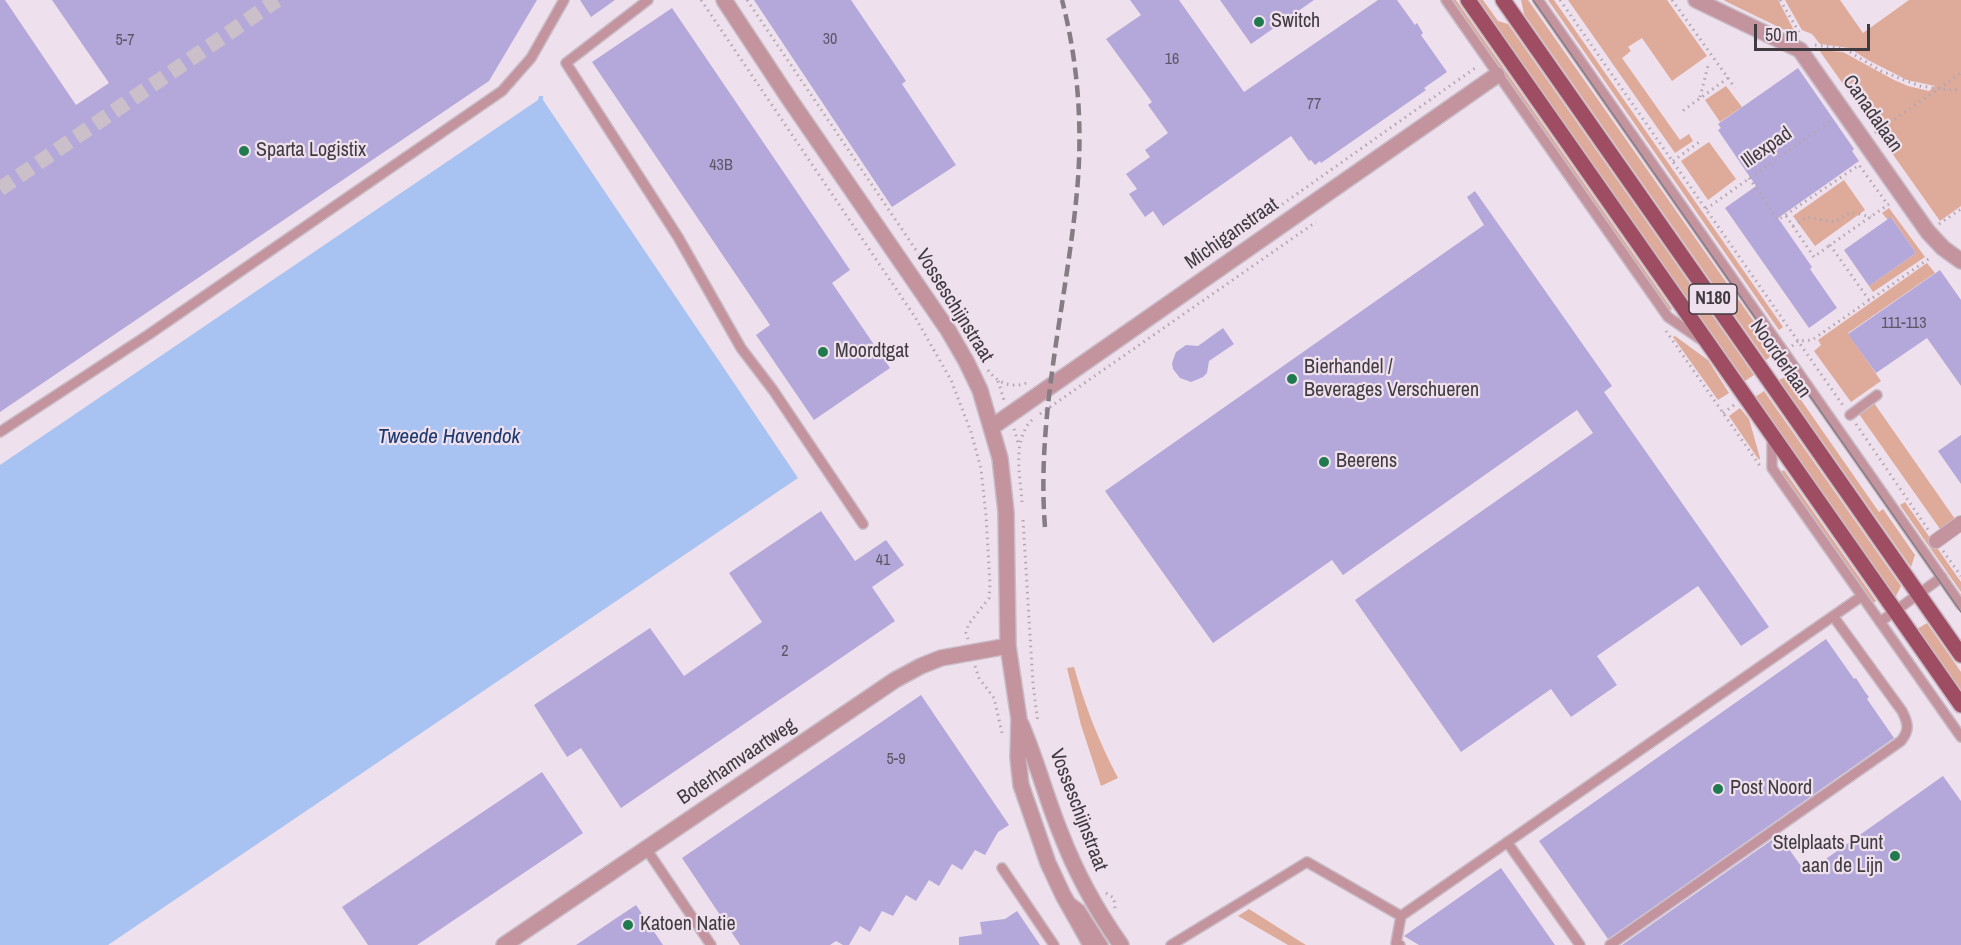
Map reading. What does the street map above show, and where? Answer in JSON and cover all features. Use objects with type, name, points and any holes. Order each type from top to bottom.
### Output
[{"type":"main road","name":"N180","points":[[1468,0],[1961,705]]},
{"type":"main road","name":"Noorderlaan","points":[[1503,0],[1961,655]]},
{"type":"street","name":"Vosseschijnstraat","points":[[724,0],[948,330],[975,379],[1000,458],[1006,512],[1008,646],[1019,719],[1018,759],[1021,785],[1041,847],[1063,895],[1092,945]]},
{"type":"street","name":"Canadalaan","points":[[1696,0],[1804,43],[1845,112],[1928,232],[1943,248],[1961,261]]},
{"type":"street","name":"Michiganstraat","points":[[992,427],[1493,77]]},
{"type":"street","points":[[1936,541],[1961,523]]},
{"type":"street","name":"Boterhamvaartweg","points":[[504,945],[895,680],[941,658],[1008,646]]},
{"type":"street","name":"Vosseschijnstraat","points":[[1019,719],[1034,754],[1069,854],[1099,911],[1121,945]]},
{"type":"lane","points":[[0,432],[168,321],[502,91],[531,58],[564,0]]},
{"type":"lane","points":[[648,0],[566,63],[678,237],[741,348],[773,390],[863,524]]},
{"type":"lane","points":[[1446,0],[1493,77],[1668,317],[1706,343]]},
{"type":"lane","points":[[1538,0],[1961,605]]},
{"type":"lane","points":[[1850,415],[1877,395]]},
{"type":"lane","points":[[1772,437],[1772,468],[1961,737]]},
{"type":"lane","points":[[1880,622],[1942,577]]},
{"type":"lane","points":[[1400,945],[1396,943],[1401,916],[1862,596]]},
{"type":"lane","points":[[1610,945],[1901,741],[1907,734],[1907,720],[1902,711],[1833,616]]},
{"type":"lane","points":[[1508,842],[1580,945]]},
{"type":"lane","points":[[647,850],[711,945]]},
{"type":"lane","points":[[1170,945],[1307,862],[1401,916]]},
{"type":"lane","points":[[1002,868],[1054,945]]},
{"type":"lane","points":[[1063,895],[1080,909],[1103,945]]},
{"type":"path","points":[[702,0],[915,317],[951,380],[971,432],[981,469],[986,515],[989,598],[968,625],[966,633],[980,678],[994,698],[1004,740]]},
{"type":"path","points":[[747,0],[920,256],[960,320]]},
{"type":"path","points":[[1560,0],[1961,576]]},
{"type":"path","points":[[1672,0],[1735,88]]},
{"type":"path","points":[[1780,0],[1804,43],[1845,49],[1891,75],[1920,86],[1961,90]]},
{"type":"path","points":[[1699,98],[1709,62]]},
{"type":"path","points":[[1238,236],[1480,65],[1493,77]]},
{"type":"path","points":[[1871,136],[1961,73]]},
{"type":"path","points":[[1681,112],[1728,78]]},
{"type":"path","name":"Illexpad","points":[[1706,209],[1845,112]]},
{"type":"path","points":[[1673,161],[1702,140]]},
{"type":"path","points":[[1749,178],[1778,220],[1859,165],[1888,205]]},
{"type":"path","points":[[1786,216],[1814,257],[1902,195]]},
{"type":"path","points":[[1928,232],[1961,209]]},
{"type":"path","points":[[1793,226],[1806,217],[1835,222],[1851,212],[1871,217]]},
{"type":"path","points":[[1022,503],[1019,445],[1025,428],[1033,418],[1323,217]]},
{"type":"path","points":[[1830,246],[1869,300]]},
{"type":"path","points":[[1798,341],[1812,340],[1930,258],[1923,248]]},
{"type":"path","points":[[1662,326],[1763,469]]},
{"type":"path","points":[[988,370],[998,380],[1010,385],[1022,385],[1037,376]]},
{"type":"path","points":[[1022,514],[1033,684],[1039,726]]},
{"type":"path","points":[[1100,893],[1110,894],[1114,898],[1115,912]]},
{"type":"shaded area","points":[[1452,0],[1456,0],[1672,309],[1669,311]]},
{"type":"shaded area","points":[[1478,0],[1483,0],[1498,21],[1508,24],[1754,375],[1745,381]]},
{"type":"shaded area","points":[[1521,0],[1528,0],[1776,353],[1766,360],[1524,14]]},
{"type":"shaded area","points":[[1548,0],[1554,0],[1783,327],[1779,330]]},
{"type":"shaded area","points":[[1568,0],[1667,0],[1707,56],[1672,81],[1642,38],[1628,47],[1631,51],[1622,58],[1680,140],[1689,134],[1693,141],[1675,153]]},
{"type":"shaded area","points":[[1778,0],[1797,36],[1725,1]]},
{"type":"shaded area","points":[[1785,0],[1840,0],[1863,33],[1909,0],[1961,0],[1961,206],[1940,221],[1819,50],[1843,52],[1908,86],[1929,91],[1935,86],[1907,80],[1849,48],[1820,44],[1812,34],[1802,30]]},
{"type":"shaded area","points":[[1726,86],[1742,107],[1720,122],[1705,100]]},
{"type":"shaded area","points":[[1709,142],[1736,179],[1708,200],[1681,161]]},
{"type":"shaded area","points":[[1844,180],[1865,210],[1815,246],[1793,216]]},
{"type":"shaded area","points":[[1889,208],[1925,257],[1873,292],[1869,286],[1916,253],[1892,218],[1888,220],[1882,213]]},
{"type":"shaded area","points":[[1927,263],[1935,273],[1848,333],[1881,381],[1851,402],[1814,351],[1821,345],[1818,340]]},
{"type":"shaded area","points":[[1675,336],[1708,360],[1729,393],[1718,400],[1673,337]]},
{"type":"shaded area","points":[[1785,377],[1879,512],[1883,509],[1915,555],[1911,567],[1779,380]]},
{"type":"shaded area","points":[[1764,391],[1901,586],[1895,598],[1755,397]]},
{"type":"shaded area","points":[[1874,403],[1955,519],[1940,529],[1859,414]]},
{"type":"shaded area","points":[[1740,408],[1749,419],[1759,460],[1729,416]]},
{"type":"shaded area","points":[[1784,470],[1876,601],[1872,604],[1781,472]]},
{"type":"shaded area","points":[[1905,502],[1961,582],[1961,592],[1900,505]]},
{"type":"shaded area","points":[[1927,623],[1961,672],[1961,692],[1917,629]]},
{"type":"shaded area","points":[[1074,667],[1093,724],[1118,778],[1101,786],[1081,725],[1067,668]]},
{"type":"shaded area","points":[[1249,909],[1306,945],[1288,945],[1238,916]]},
{"type":"water","name":"Tweede Havendok","points":[[539,96],[543,96],[543,100],[798,478],[108,945],[0,945],[0,465],[538,100]]},
{"type":"building","name":"Sparta Logistix","points":[[0,0],[5,0],[76,105],[109,83],[52,0],[537,0],[489,81],[0,412]]},
{"type":"building","points":[[580,0],[615,0],[591,17]]},
{"type":"building","points":[[754,0],[851,0],[906,81],[902,84],[956,165],[892,207]]},
{"type":"building","points":[[1130,0],[1179,0],[1244,92],[1378,0],[1397,0],[1415,25],[1417,23],[1423,33],[1421,35],[1447,72],[1424,88],[1426,90],[1321,163],[1320,161],[1315,165],[1311,160],[1309,161],[1291,136],[1163,226],[1153,211],[1145,217],[1129,194],[1137,189],[1126,174],[1150,157],[1145,150],[1168,133],[1148,105],[1152,102],[1106,39],[1141,15]]},
{"type":"building","name":"Switch","points":[[1220,0],[1314,0],[1251,44]]},
{"type":"building","points":[[672,8],[850,270],[832,283],[890,368],[814,420],[756,335],[770,325],[592,62]]},
{"type":"building","points":[[1798,68],[1854,149],[1852,151],[1859,161],[1778,218],[1837,308],[1809,328],[1725,208],[1756,186],[1718,130],[1721,128],[1718,124]]},
{"type":"building","name":"Beerens","points":[[1475,191],[1612,386],[1604,392],[1769,627],[1741,646],[1698,586],[1597,656],[1617,685],[1571,717],[1551,689],[1461,752],[1355,600],[1593,433],[1577,410],[1343,575],[1332,560],[1213,643],[1105,491],[1484,225],[1467,197]]},
{"type":"building","points":[[1891,217],[1916,253],[1869,286],[1844,250]]},
{"type":"building","points":[[1940,270],[1961,300],[1961,386],[1927,338],[1876,373],[1848,334]]},
{"type":"building","points":[[1223,328],[1234,344],[1209,361],[1207,373],[1203,377],[1191,382],[1180,378],[1173,369],[1172,363],[1176,352],[1186,345],[1198,346]]},
{"type":"building","points":[[1961,435],[1961,484],[1938,451]]},
{"type":"building","points":[[821,511],[855,561],[886,540],[904,565],[872,587],[895,621],[621,808],[581,748],[567,757],[534,705],[650,628],[684,676],[762,622],[729,573]]},
{"type":"building","name":"Post Noord","points":[[1826,639],[1854,679],[1856,678],[1869,697],[1867,699],[1894,738],[1608,939],[1539,841]]},
{"type":"building","points":[[921,695],[1009,825],[998,832],[985,855],[975,850],[962,870],[952,864],[939,886],[929,880],[916,901],[906,895],[893,916],[882,911],[870,932],[860,926],[849,945],[836,941],[830,945],[740,945],[682,858]]},
{"type":"building","points":[[542,772],[583,833],[417,945],[368,945],[342,907]]},
{"type":"building","name":"Stelplaats Punt aan de Lijn","points":[[1943,776],[1961,801],[1961,945],[1622,945],[1779,835],[1806,873]]},
{"type":"building","points":[[1501,868],[1555,945],[1419,945],[1404,936]]},
{"type":"building","name":"Katoen Natie","points":[[636,905],[663,945],[576,945]]},
{"type":"building","points":[[1017,911],[1040,945],[959,945],[959,937],[982,934],[980,922],[1005,919]]},
{"type":"tunnel","points":[[0,189],[277,0]]},
{"type":"tram line","points":[[1533,0],[1961,612]]},
{"type":"railway","points":[[1045,527],[1043,485],[1045,442],[1079,167],[1078,95],[1072,47],[1062,0]]},
{"type":"place","name":"Switch","points":[[1259,22]]},
{"type":"place","name":"Sparta Logistix","points":[[244,151]]},
{"type":"place","name":"Moordtgat","points":[[823,352]]},
{"type":"place","name":"Bierhandel / Beverages Verschueren","points":[[1292,379]]},
{"type":"place","name":"Beerens","points":[[1324,462]]},
{"type":"place","name":"Post Noord","points":[[1718,789]]},
{"type":"place","name":"Stelplaats Punt aan de Lijn","points":[[1895,856]]},
{"type":"place","name":"Katoen Natie","points":[[628,925]]}]
